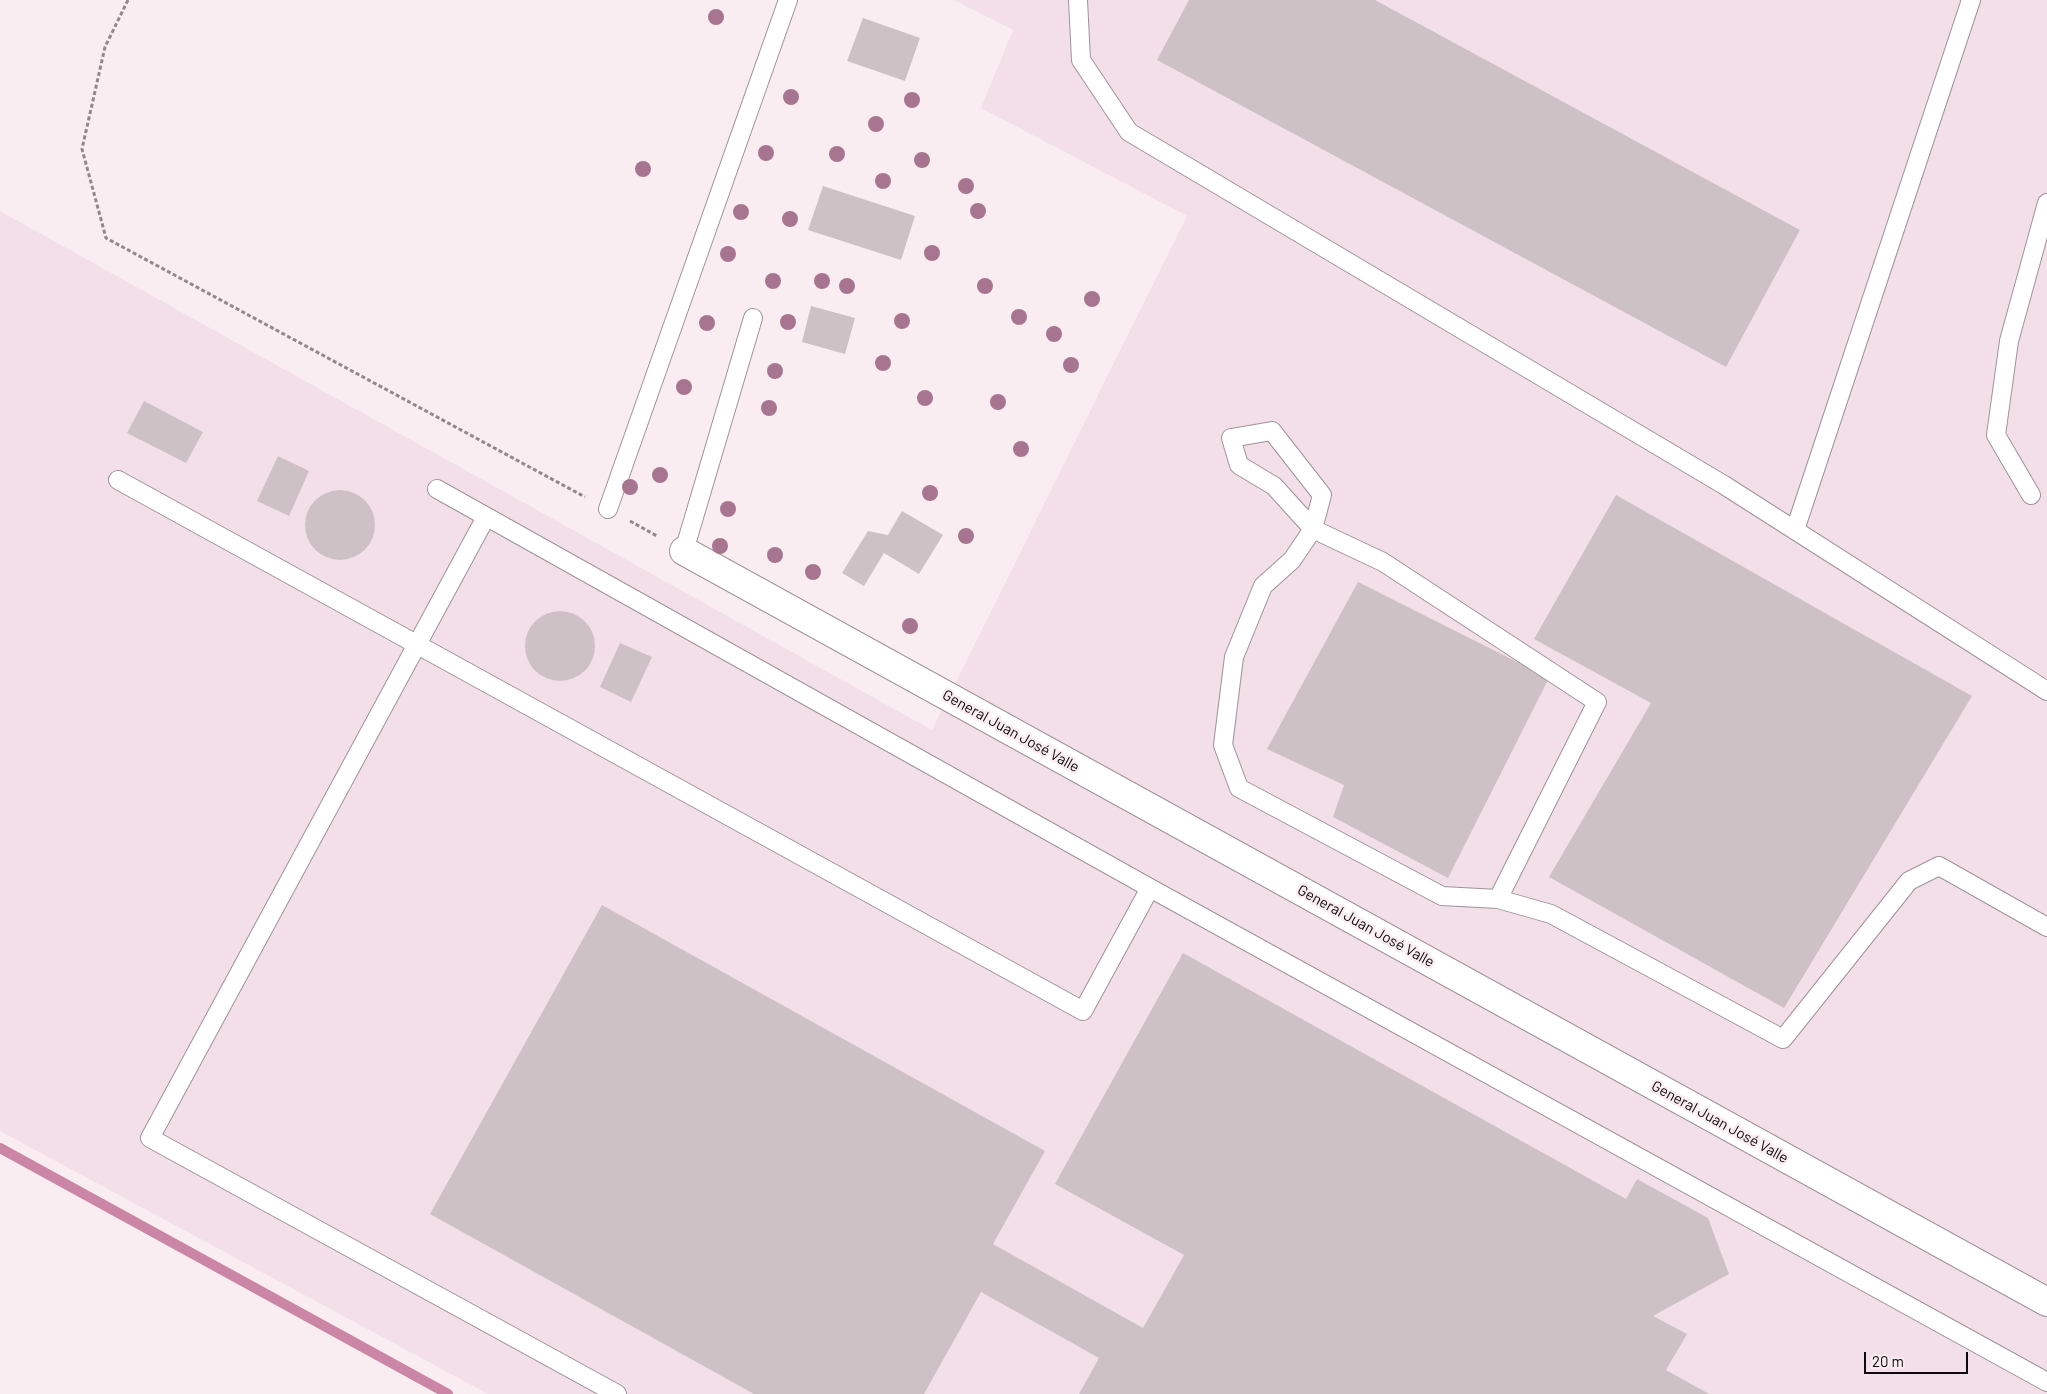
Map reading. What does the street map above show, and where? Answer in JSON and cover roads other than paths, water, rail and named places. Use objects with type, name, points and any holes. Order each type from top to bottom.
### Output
[{"type":"street","name":"General Juan José Valle","points":[[684,551],[2047,1302]]},
{"type":"lane","points":[[608,510],[788,0]]},
{"type":"lane","points":[[1078,0],[1081,60],[1129,132],[1724,485],[2047,690]]},
{"type":"lane","points":[[1795,530],[1971,0]]},
{"type":"lane","points":[[2030,495],[1996,435],[2009,341],[2047,203]]},
{"type":"lane","points":[[684,551],[753,318]]},
{"type":"lane","points":[[1498,899],[1597,702],[1383,562],[1313,529],[1274,486],[1239,465],[1232,438],[1272,431],[1322,495],[1313,529],[1292,560],[1263,586],[1234,657],[1223,745],[1239,788],[1442,896],[1498,899],[1551,914],[1783,1038],[1909,880],[1939,866],[2047,927]]},
{"type":"lane","points":[[118,480],[1083,1011],[1150,888]]},
{"type":"lane","points":[[437,489],[1150,888],[2047,1382]]},
{"type":"lane","points":[[486,517],[150,1138],[617,1394]]},
{"type":"waterway","points":[[0,1148],[448,1394]]}]
